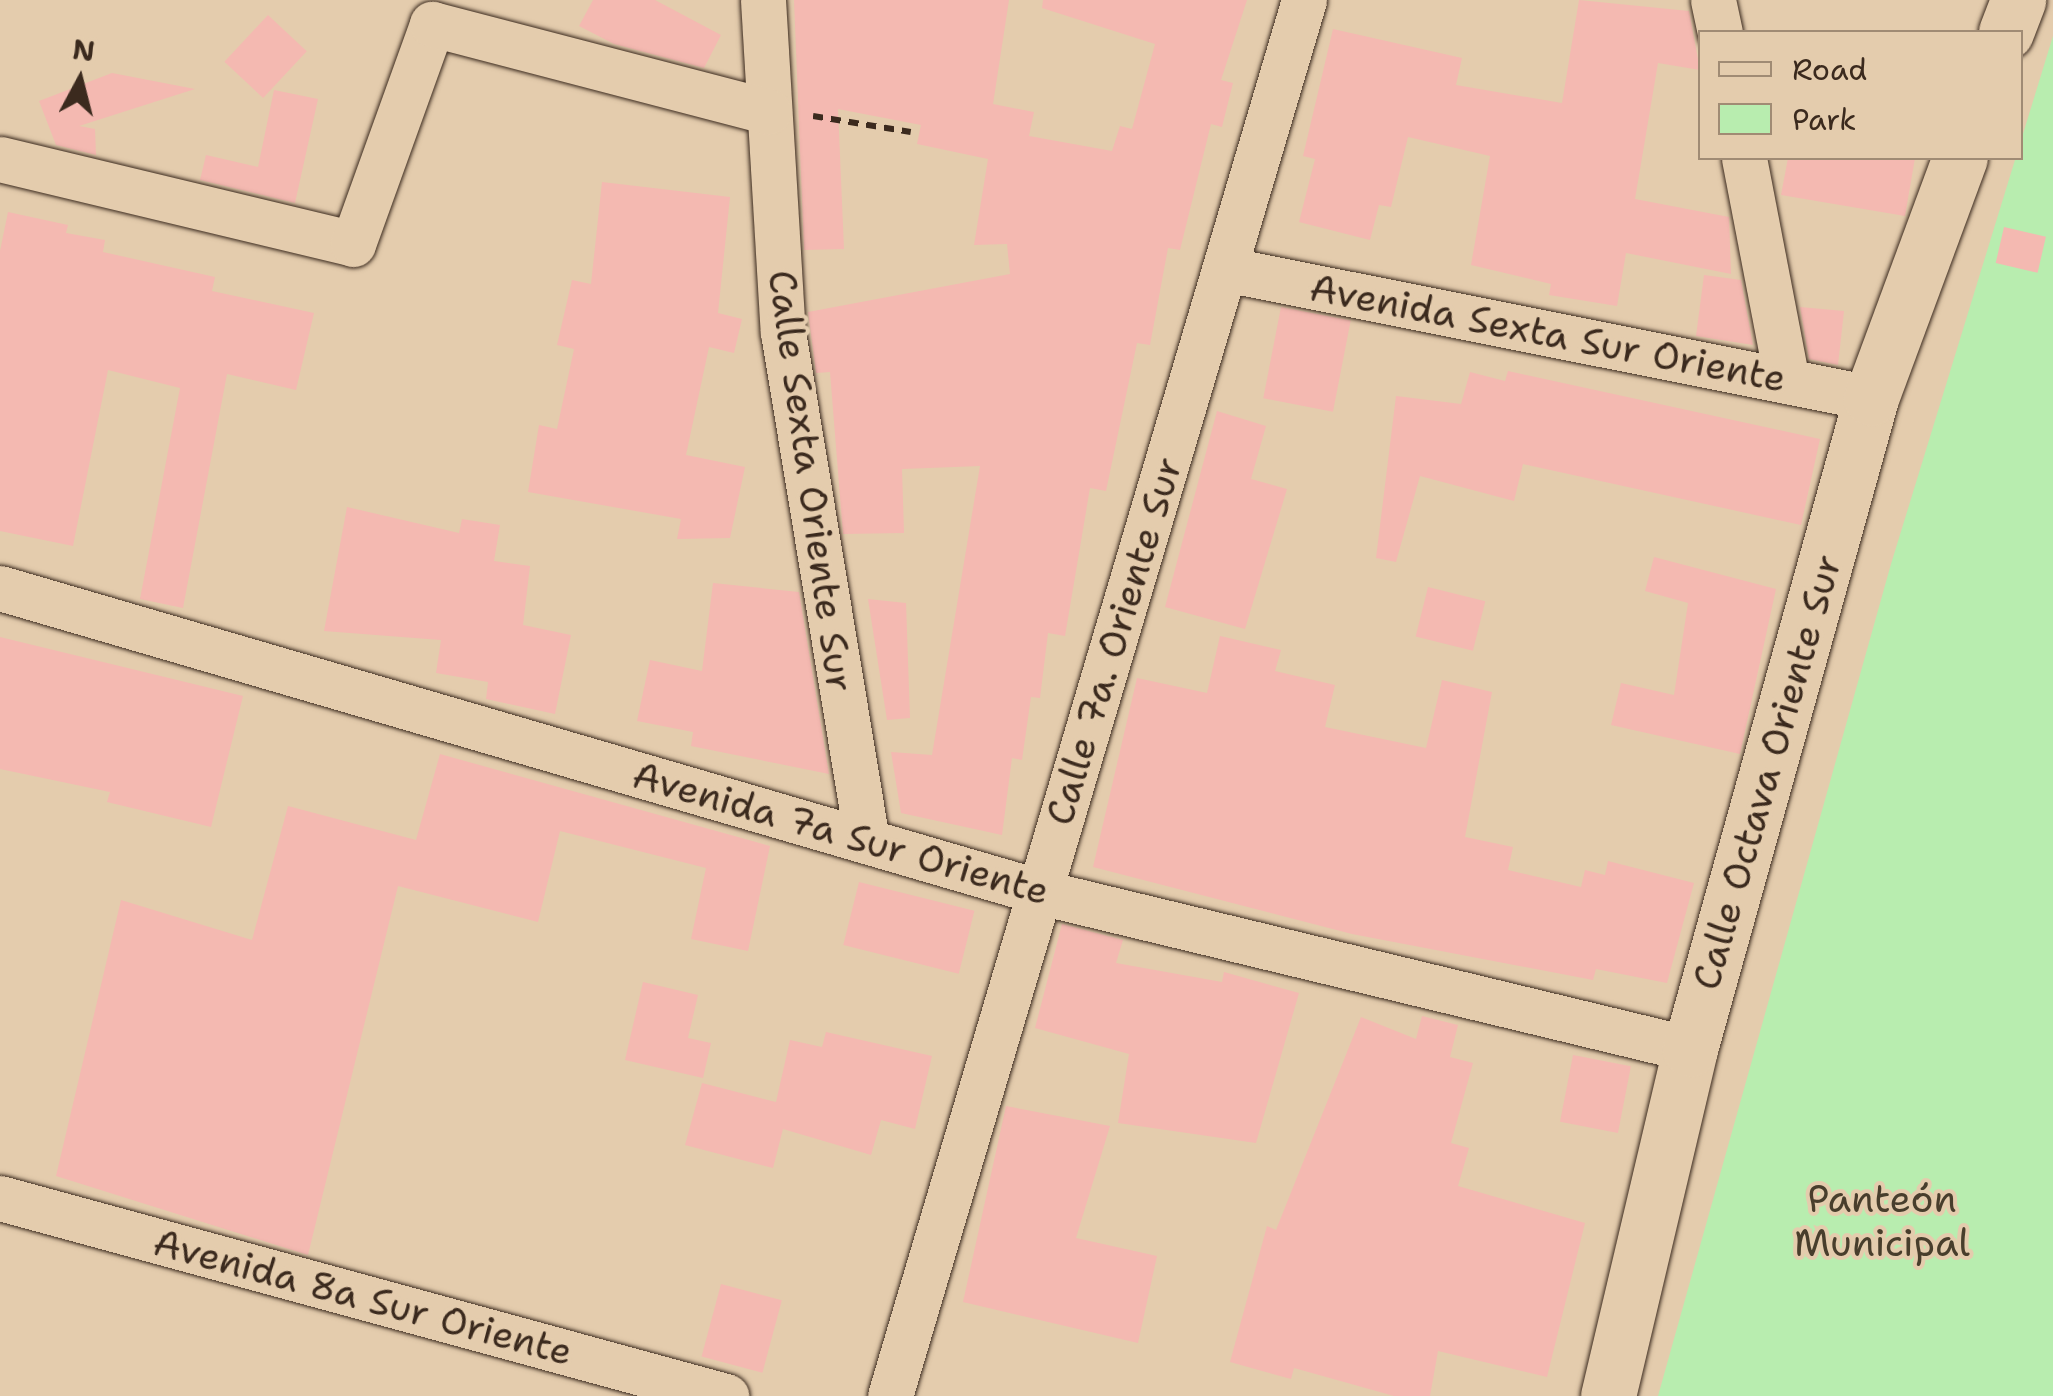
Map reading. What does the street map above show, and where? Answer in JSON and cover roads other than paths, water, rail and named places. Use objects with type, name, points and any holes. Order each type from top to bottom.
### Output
[{"type":"street","name":"Calle Sexta Oriente Sur","points":[[763,0],[782,332],[867,841]]},
{"type":"street","name":"Calle 7a. Oriente Sur","points":[[890,1396],[1304,0]]},
{"type":"street","points":[[1714,0],[1720,30]]},
{"type":"street","points":[[2007,30],[2018,0]]},
{"type":"street","points":[[0,158],[353,244],[432,24],[769,112]]},
{"type":"street","points":[[1744,160],[1788,381]]},
{"type":"street","name":"Calle Octava Oriente Sur","points":[[1608,1396],[1690,1049],[1871,398],[1959,160]]},
{"type":"street","name":"Avenida Sexta Sur Oriente","points":[[1225,269],[1871,398]]},
{"type":"street","name":"Avenida 7a Sur Oriente","points":[[0,588],[1040,892],[1690,1049]]},
{"type":"street","name":"Avenida 8a Sur Oriente","points":[[0,1198],[726,1396]]},
{"type":"park label","name":"Panteón Municipal","points":[[1882,1221]]}]
